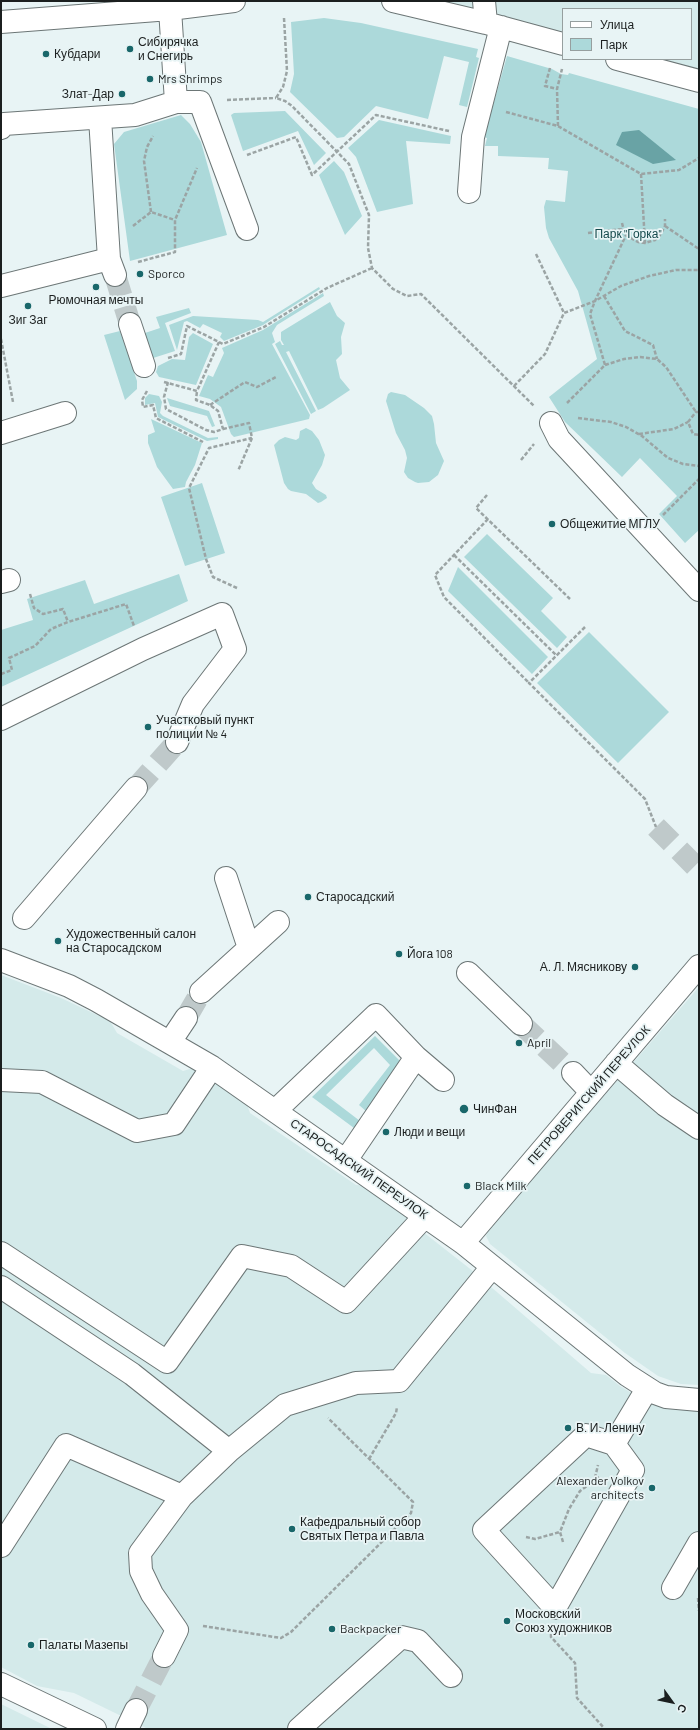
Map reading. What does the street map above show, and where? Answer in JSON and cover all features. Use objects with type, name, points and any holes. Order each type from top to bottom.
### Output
[{"type":"street","points":[[1,22],[170,9],[199,3],[234,1]]},
{"type":"street","points":[[393,1],[494,25],[562,44]]},
{"type":"street","points":[[469,192],[473,137],[494,25],[484,1]]},
{"type":"street","points":[[170,9],[176,102]]},
{"type":"street","points":[[621,60],[699,81]]},
{"type":"street","points":[[1,128],[4,124],[135,115],[176,102],[200,102],[247,229]]},
{"type":"street","points":[[1,286],[111,263],[100,118]]},
{"type":"street","points":[[130,324],[147,374]]},
{"type":"street","points":[[9,431],[66,413]]},
{"type":"street","points":[[551,423],[559,439],[699,590]]},
{"type":"street","points":[[1,719],[143,649],[222,614],[235,649],[194,704],[177,742]]},
{"type":"street","points":[[24,918],[136,788]]},
{"type":"street","points":[[226,878],[249,948]]},
{"type":"street","points":[[202,992],[278,922]]},
{"type":"street","name":"СТАРОСАДСКИЙ ПЕРЕУЛОК","points":[[1,960],[69,986],[212,1067],[463,1243],[604,1358],[647,1388],[666,1397],[699,1400]]},
{"type":"street","name":"ПЕТРОВЕРИГСКИЙ ПЕРЕУЛОК","points":[[463,1243],[699,966]]},
{"type":"street","points":[[468,973],[521,1024]]},
{"type":"street","points":[[275,1111],[376,1015],[416,1058],[443,1080]]},
{"type":"street","points":[[170,1042],[186,1018]]},
{"type":"street","points":[[346,1160],[416,1058]]},
{"type":"street","points":[[616,1063],[665,1105],[699,1128]]},
{"type":"street","points":[[1,1080],[42,1082],[137,1131],[174,1124],[212,1067]]},
{"type":"street","points":[[573,1074],[592,1092]]},
{"type":"street","points":[[1,1253],[167,1362],[242,1256],[291,1266],[346,1302],[425,1216]]},
{"type":"street","points":[[164,1656],[177,1630],[152,1594],[141,1571],[140,1552],[182,1496],[229,1451],[285,1406],[356,1383],[399,1381],[492,1267]]},
{"type":"street","points":[[1,1286],[132,1374],[229,1451]]},
{"type":"street","points":[[614,1444],[647,1388]]},
{"type":"street","points":[[586,1435],[614,1444],[634,1470],[555,1608],[484,1530],[586,1435]]},
{"type":"street","points":[[1,1546],[66,1445],[182,1496]]},
{"type":"street","points":[[673,1588],[699,1543]]},
{"type":"street","points":[[299,1729],[401,1637],[418,1641],[452,1676]]},
{"type":"street","points":[[1,1684],[95,1729]]},
{"type":"path","points":[[276,98],[283,87],[287,71],[284,18]]},
{"type":"path","points":[[550,69],[544,86],[557,89]]},
{"type":"path","points":[[558,126],[557,89],[561,74]]},
{"type":"path","points":[[200,102],[276,98],[285,100],[292,106],[349,164],[369,215],[368,248],[372,268],[392,289],[407,296],[421,294],[551,423],[568,402],[605,365],[624,359],[640,357],[657,359]]},
{"type":"path","points":[[502,110],[558,126],[641,174],[679,170],[699,158]]},
{"type":"path","points":[[111,263],[175,252],[175,220],[205,149],[220,154],[296,137],[312,175],[376,114],[473,137]]},
{"type":"path","points":[[111,263],[150,212],[144,161],[147,147],[154,132]]},
{"type":"path","points":[[641,174],[645,243]]},
{"type":"path","points":[[150,212],[175,220]]},
{"type":"path","points":[[622,223],[626,235],[634,241],[645,243],[658,238],[665,226],[665,219]]},
{"type":"path","points":[[665,226],[698,248]]},
{"type":"path","points":[[588,233],[623,229]]},
{"type":"path","points":[[605,365],[590,314],[626,235]]},
{"type":"path","points":[[536,254],[564,313]]},
{"type":"path","points":[[171,357],[181,354],[187,326],[223,344],[264,327],[327,288],[372,268]]},
{"type":"path","points":[[514,386],[545,354],[564,313],[595,301],[621,286],[649,276],[676,270],[699,270]]},
{"type":"path","points":[[604,296],[625,331],[653,345],[657,359],[666,367],[698,412],[688,422],[674,429],[638,434]]},
{"type":"path","points":[[1,338],[9,431]]},
{"type":"path","points":[[219,342],[197,391],[196,400],[210,405],[218,411],[223,429]]},
{"type":"path","points":[[197,391],[147,374],[147,393],[142,400],[143,407],[153,405],[156,418],[203,442]]},
{"type":"path","points":[[210,405],[245,382],[257,387],[276,377]]},
{"type":"path","points":[[168,382],[164,397],[166,409],[206,430],[214,432],[248,423],[252,438],[238,471]]},
{"type":"path","points":[[574,418],[610,422],[626,427],[638,434],[668,458],[683,464],[699,466]]},
{"type":"path","points":[[688,422],[693,434],[699,435]]},
{"type":"path","points":[[237,588],[213,577],[206,559],[189,488],[209,448],[252,438]]},
{"type":"path","points":[[661,517],[699,479]]},
{"type":"path","points":[[488,495],[476,508],[570,599]]},
{"type":"path","points":[[488,519],[435,575],[444,597],[645,799],[656,827]]},
{"type":"path","points":[[454,555],[556,656]]},
{"type":"path","points":[[30,591],[34,608],[43,614],[63,609],[68,622]]},
{"type":"path","points":[[1,674],[12,670],[9,658],[36,646],[51,629],[68,622],[126,604],[143,649]]},
{"type":"path","points":[[529,683],[585,627]]},
{"type":"path","points":[[369,1459],[396,1413],[399,1381]]},
{"type":"path","points":[[177,1630],[199,1626],[281,1638],[291,1632],[411,1513],[413,1502],[307,1398]]},
{"type":"path","points":[[699,1594],[699,1611]]},
{"type":"path","points":[[555,1608],[551,1637],[575,1663],[577,1698],[604,1728]]},
{"type":"shaded area","points":[[444,1],[699,1],[699,70],[662,60],[692,60],[692,8],[562,8],[562,34]]},
{"type":"shaded area","points":[[639,130],[676,160],[653,164],[616,145],[622,132]]},
{"type":"shaded area","points":[[1,975],[61,998],[110,1021],[117,1033],[183,1071],[193,1068],[246,1102],[250,1113],[356,1185],[370,1186],[404,1210],[409,1221],[469,1268],[591,1373],[606,1375],[620,1386],[648,1403],[667,1408],[699,1411],[699,1729],[148,1729],[74,1693],[37,1686],[1,1667]]},
{"type":"shaded area","points":[[699,987],[699,1385],[681,1384],[658,1376],[625,1353],[490,1244],[486,1236],[490,1227]]},
{"type":"shaded area","points":[[1,1704],[52,1729],[1,1729]]},
{"type":"green space","points":[[324,18],[361,23],[478,49],[476,57],[479,58],[467,107],[459,105],[469,62],[444,56],[428,119],[376,106],[344,137],[337,138],[290,92],[294,74],[291,22]]},
{"type":"green space","name":"Парк \"Горка\"","points":[[507,56],[552,69],[561,74],[568,75],[569,73],[699,109],[699,530],[685,543],[659,514],[677,496],[640,458],[622,477],[565,422],[549,397],[597,359],[578,291],[549,238],[546,228],[544,207],[546,200],[565,202],[568,171],[548,169],[549,158],[498,156],[498,146],[485,146],[487,138],[484,137]]},
{"type":"green space","points":[[285,111],[326,153],[314,165],[298,131],[243,151],[231,115],[234,113]]},
{"type":"green space","points":[[181,115],[190,124],[201,142],[227,235],[130,261],[114,144],[124,132]]},
{"type":"green space","points":[[379,120],[451,136],[450,144],[406,141],[413,204],[377,212],[356,157],[348,148]]},
{"type":"green space","points":[[334,161],[344,172],[362,216],[345,235],[319,175]]},
{"type":"green space","points":[[319,287],[320,289],[263,325],[224,341],[220,337],[222,333],[203,324],[200,328],[187,321],[184,322],[177,350],[169,325],[193,316],[258,320],[263,322]]},
{"type":"green space","points":[[323,293],[324,296],[277,325],[272,333],[275,342],[272,344],[310,415],[309,419],[234,437],[231,434],[221,407],[210,399],[199,396],[208,375],[213,377],[224,353],[222,348],[263,330]]},
{"type":"green space","points":[[330,302],[337,316],[345,323],[341,337],[342,354],[336,360],[340,378],[350,390],[318,410],[289,351],[286,352],[316,411],[311,414],[275,344],[280,341],[282,345],[284,345],[281,340],[281,332]]},
{"type":"green space","points":[[189,308],[191,313],[165,323],[175,351],[150,359],[142,334],[160,328],[156,317]]},
{"type":"green space","points":[[120,331],[137,381],[137,389],[125,400],[104,335]]},
{"type":"green space","points":[[193,333],[213,344],[196,385],[159,377],[156,372],[158,366],[172,359],[185,360],[189,337]]},
{"type":"green space","points":[[391,392],[405,395],[424,408],[432,416],[436,443],[444,461],[438,475],[429,482],[415,482],[408,478],[404,472],[407,458],[405,450],[396,433],[386,401],[388,394]]},
{"type":"green space","points":[[149,394],[159,396],[162,402],[160,413],[163,416],[208,438],[218,437],[218,439],[207,441],[158,417],[155,403],[145,405],[145,398]]},
{"type":"green space","points":[[167,398],[209,411],[215,426],[212,427],[207,416],[170,406]]},
{"type":"green space","points":[[151,419],[202,443],[195,465],[185,487],[173,489],[157,467],[148,443],[148,435],[155,432]]},
{"type":"green space","points":[[306,428],[312,431],[319,440],[325,455],[322,465],[312,483],[316,489],[326,495],[327,498],[318,503],[306,494],[288,489],[284,483],[274,445],[285,437],[296,440],[299,438],[300,431]]},
{"type":"green space","points":[[202,483],[225,553],[185,566],[161,497]]},
{"type":"green space","points":[[487,534],[553,598],[541,611],[567,637],[557,648],[464,557]]},
{"type":"green space","points":[[458,567],[548,657],[532,674],[448,591]]},
{"type":"green space","points":[[179,574],[188,601],[1,687],[1,630],[33,620],[27,599],[85,580],[94,604]]},
{"type":"green space","points":[[589,632],[669,712],[618,763],[537,683]]},
{"type":"green space","points":[[375,1036],[402,1063],[367,1112],[359,1105],[390,1065],[374,1048],[326,1095],[360,1121],[354,1128],[312,1097]]},
{"type":"tunnel","points":[[115,275],[130,324]]},
{"type":"tunnel","points":[[136,788],[177,742]]},
{"type":"tunnel","points":[[656,827],[699,870]]},
{"type":"tunnel","points":[[186,1018],[201,992]]},
{"type":"tunnel","points":[[521,1024],[573,1073]]},
{"type":"tunnel","points":[[136,1710],[164,1656]]},
{"type":"place","name":"Сибирячка и Снегирь","points":[[130,49]]},
{"type":"place","name":"Кубдари","points":[[46,54]]},
{"type":"place","name":"Mrs Shrimps","points":[[150,79]]},
{"type":"place","name":"Злат-Дар","points":[[122,94]]},
{"type":"place","name":"Sporco","points":[[140,274]]},
{"type":"place","name":"Рюмочная мечты","points":[[96,287]]},
{"type":"place","name":"Зиг Заг","points":[[28,306]]},
{"type":"place","name":"Общежитие МГЛУ","points":[[552,524]]},
{"type":"place","name":"Участковый пункт полиции № 4","points":[[148,727]]},
{"type":"place","name":"Старосадский","points":[[308,897]]},
{"type":"place","name":"Художественный салон на Старосадском","points":[[58,941]]},
{"type":"place","name":"Йога 108","points":[[399,954]]},
{"type":"place","name":"А. Л. Мясникову","points":[[635,967]]},
{"type":"place","name":"April","points":[[519,1043]]},
{"type":"place","name":"ЧинФан","points":[[464,1109]]},
{"type":"place","name":"Люди и вещи","points":[[386,1132]]},
{"type":"place","name":"Black Milk","points":[[467,1186]]},
{"type":"place","name":"В. И. Ленину","points":[[568,1428]]},
{"type":"place","name":"Alexander Volkov architects","points":[[652,1488]]},
{"type":"place","name":"Кафедральный собор Святых Петра и Павла","points":[[292,1529]]},
{"type":"place","name":"Московский Союз художников","points":[[507,1621]]},
{"type":"place","name":"Backpacker","points":[[332,1629]]},
{"type":"place","name":"Палаты Мазепы","points":[[31,1645]]}]
